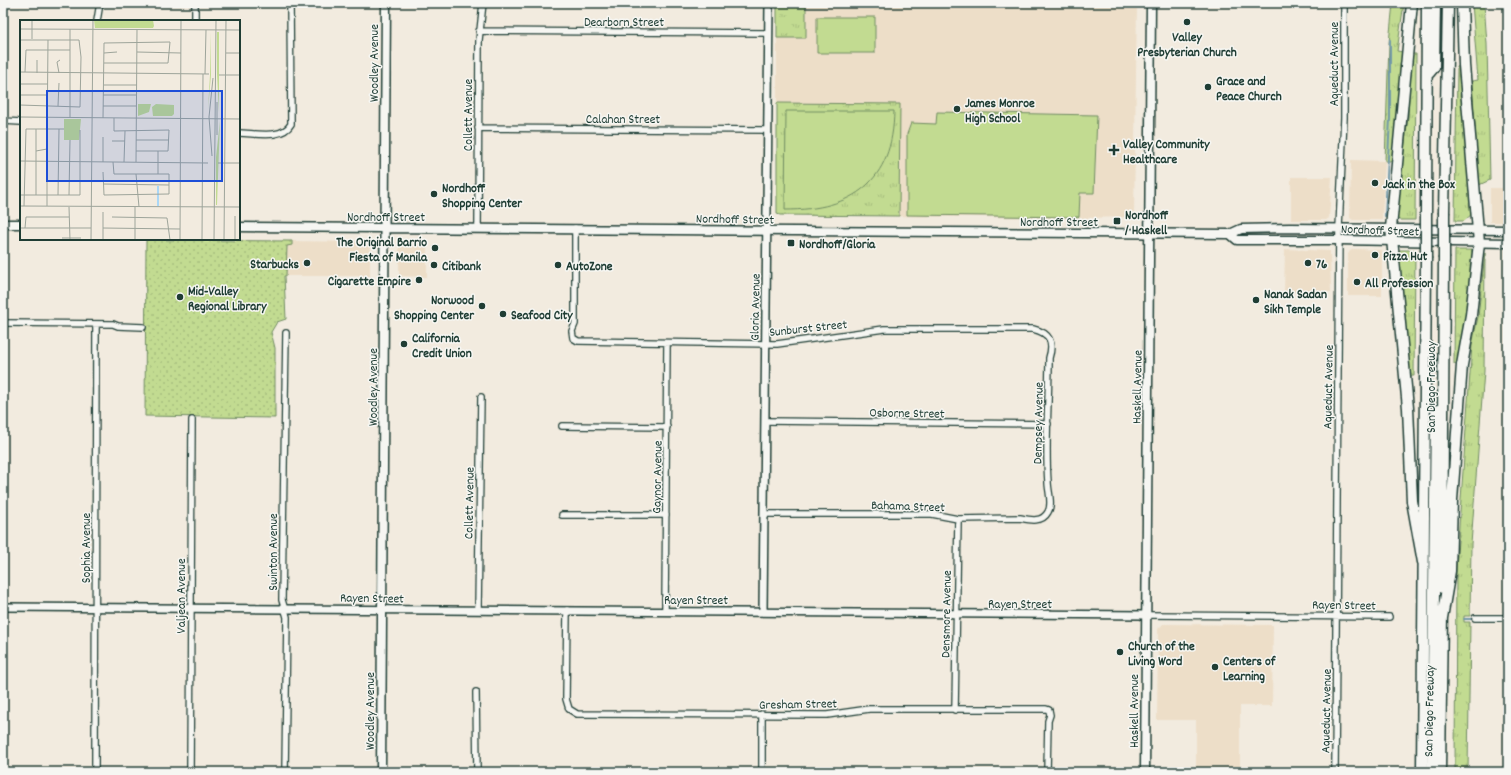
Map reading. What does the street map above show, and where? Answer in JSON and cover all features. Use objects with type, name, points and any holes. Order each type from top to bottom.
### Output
[{"type":"highway","points":[[1412,3],[1391,228],[1408,408],[1412,501],[1424,562]]},
{"type":"highway","name":"San Diego Freeway","points":[[1422,772],[1427,3]]},
{"type":"highway","points":[[1427,77],[1434,67],[1435,3]]},
{"type":"highway","points":[[1439,3],[1439,34],[1447,45]]},
{"type":"highway","name":"San Diego Freeway","points":[[1440,772],[1444,212],[1448,3]]},
{"type":"highway","points":[[1442,618],[1450,571],[1452,500],[1462,365],[1471,315],[1479,243],[1464,65],[1462,3]]},
{"type":"highway","points":[[1432,772],[1436,412],[1443,401]]},
{"type":"highway","points":[[1424,407],[1431,413],[1428,772]]},
{"type":"main road","name":"Woodley Avenue","points":[[381,772],[386,3]]},
{"type":"main road","name":"Haskell Avenue","points":[[1145,772],[1151,3]]},
{"type":"main road","points":[[3,224],[20,224]]},
{"type":"main road","name":"Nordhoff Street","points":[[240,227],[575,228],[767,231],[1230,234],[1241,229],[1391,228],[1508,230]]},
{"type":"main road","name":"Nordhoff Street","points":[[1230,234],[1237,240],[1508,243]]},
{"type":"street","points":[[3,7],[4,3]]},
{"type":"street","points":[[97,20],[100,3]]},
{"type":"street","points":[[195,20],[196,3]]},
{"type":"street","points":[[240,133],[269,134],[284,131],[288,128],[291,119],[290,3]]},
{"type":"street","name":"Collett Avenue","points":[[478,228],[479,31],[483,3]]},
{"type":"street","name":"Gloria Avenue","points":[[763,612],[769,3]]},
{"type":"street","name":"Aqueduct Avenue","points":[[1335,772],[1339,228],[1344,118],[1344,3]]},
{"type":"street","name":"Dearborn Street","points":[[479,31],[769,33]]},
{"type":"street","points":[[3,122],[20,122]]},
{"type":"street","name":"Calahan Street","points":[[478,128],[767,130]]},
{"type":"street","name":"Sunburst Street","points":[[575,228],[573,338],[582,342],[776,344],[884,329],[1033,329],[1046,333]]},
{"type":"street","points":[[3,323],[96,324],[143,327]]},
{"type":"street","name":"Sophia Avenue","points":[[95,772],[96,324]]},
{"type":"street","name":"Swinton Avenue","points":[[285,772],[287,617],[282,600],[286,333]]},
{"type":"street","name":"Dempsey Avenue","points":[[1046,333],[1051,345],[1049,358],[1048,424],[1048,480],[1050,502],[1048,513]]},
{"type":"street","name":"Gaynor Avenue","points":[[665,611],[667,343]]},
{"type":"street","name":"Collett Avenue","points":[[478,610],[481,397]]},
{"type":"street","name":"Valjean Avenue","points":[[190,772],[192,420]]},
{"type":"street","name":"Osborne Street","points":[[765,421],[1048,424]]},
{"type":"street","points":[[562,426],[667,427]]},
{"type":"street","name":"Bahama Street","points":[[765,514],[932,514],[958,519],[1020,518],[1034,520],[1048,513]]},
{"type":"street","points":[[562,515],[666,515]]},
{"type":"street","name":"Densmore Avenue","points":[[955,710],[958,519]]},
{"type":"street","name":"Rayen Street","points":[[3,607],[1389,617]]},
{"type":"street","name":"Gresham Street","points":[[567,610],[566,699],[571,711],[584,714],[827,715],[869,709],[1049,710],[1047,772]]},
{"type":"street","points":[[1475,618],[1508,618]]},
{"type":"street","points":[[476,692],[477,772]]},
{"type":"street","points":[[762,714],[762,772]]},
{"type":"shaded area","name":"James Monroe High School","points":[[777,3],[1137,3],[1134,216],[1081,218],[777,214]]},
{"type":"shaded area","points":[[1351,160],[1385,161],[1382,219],[1353,220],[1350,218]]},
{"type":"shaded area","points":[[1291,177],[1332,177],[1329,218],[1326,220],[1291,220]]},
{"type":"shaded area","points":[[1490,188],[1508,188],[1508,222],[1490,222]]},
{"type":"shaded area","points":[[285,241],[366,242],[370,246],[370,276],[284,276]]},
{"type":"shaded area","points":[[402,242],[427,242],[427,277],[399,276],[399,245]]},
{"type":"shaded area","points":[[1285,249],[1330,251],[1331,292],[1284,292]]},
{"type":"shaded area","points":[[1354,249],[1382,250],[1382,296],[1348,296],[1348,254]]},
{"type":"shaded area","name":"Centers of Learning","points":[[1163,624],[1273,625],[1272,706],[1240,706],[1240,772],[1196,772],[1196,720],[1157,720],[1158,629]]},
{"type":"green space","points":[[777,3],[806,3],[806,38],[777,38]]},
{"type":"green space","points":[[1393,3],[1404,3],[1397,51],[1403,52],[1394,161],[1385,161],[1389,43]]},
{"type":"green space","points":[[1472,3],[1484,3],[1487,44],[1490,180],[1479,185],[1472,81],[1478,80]]},
{"type":"green space","points":[[817,17],[875,17],[875,53],[817,53]]},
{"type":"green space","points":[[1411,54],[1416,54],[1415,220],[1399,220],[1396,217],[1408,117]]},
{"type":"green space","points":[[1462,65],[1473,213],[1464,221],[1455,221],[1457,67]]},
{"type":"green space","points":[[777,103],[900,104],[899,216],[777,214]]},
{"type":"green space","points":[[786,111],[894,111],[892,136],[886,156],[877,174],[865,187],[849,197],[831,205],[809,209],[785,210]]},
{"type":"green space","points":[[937,112],[1097,115],[1094,193],[1080,193],[1079,217],[907,215],[907,134],[911,123],[936,124]]},
{"type":"green space","points":[[146,240],[292,241],[292,245],[287,246],[286,276],[284,276],[286,319],[277,322],[271,332],[275,348],[275,418],[145,416]]},
{"type":"green space","points":[[1398,250],[1415,250],[1414,376],[1409,376]]},
{"type":"green space","points":[[1455,250],[1474,250],[1460,364],[1454,364]]},
{"type":"green space","points":[[1485,253],[1484,371],[1471,544],[1470,616],[1464,616],[1464,622],[1470,622],[1468,772],[1455,772],[1456,569],[1472,345],[1478,317]]},
{"type":"waterway","points":[[1385,217],[1390,118],[1390,40]]},
{"type":"waterway","points":[[1464,619],[1474,619]]},
{"type":"place","name":"Valley Presbyterian Church","points":[[1187,22]]},
{"type":"place","name":"Grace and Peace Church","points":[[1208,87]]},
{"type":"place","name":"James Monroe High School","points":[[957,109]]},
{"type":"place","name":"Valley Community Healthcare","points":[[1114,150]]},
{"type":"place","name":"Jack in the Box","points":[[1375,183]]},
{"type":"place","name":"Nordhoff Shopping Center","points":[[434,194]]},
{"type":"place","name":"Nordhoff / Haskell","points":[[1117,221]]},
{"type":"place","name":"Nordhoff/Gloria","points":[[791,243]]},
{"type":"place","name":"The Original Barrio Fiesta of Manila","points":[[435,248]]},
{"type":"place","name":"Pizza Hut","points":[[1375,255]]},
{"type":"place","name":"Starbucks","points":[[307,263]]},
{"type":"place","name":"76","points":[[1308,263]]},
{"type":"place","name":"Citibank","points":[[434,265]]},
{"type":"place","name":"AutoZone","points":[[558,265]]},
{"type":"place","name":"Cigarette Empire","points":[[419,280]]},
{"type":"place","name":"All Profession","points":[[1357,282]]},
{"type":"place","name":"Mid-Valley Regional Library","points":[[180,297]]},
{"type":"place","name":"Nanak Sadan Sikh Temple","points":[[1256,300]]},
{"type":"place","name":"Norwood Shopping Center","points":[[482,306]]},
{"type":"place","name":"Seafood City","points":[[503,314]]},
{"type":"place","name":"California Credit Union","points":[[404,344]]},
{"type":"place","name":"Church of the Living Word","points":[[1120,652]]},
{"type":"place","name":"Centers of Learning","points":[[1215,667]]}]
